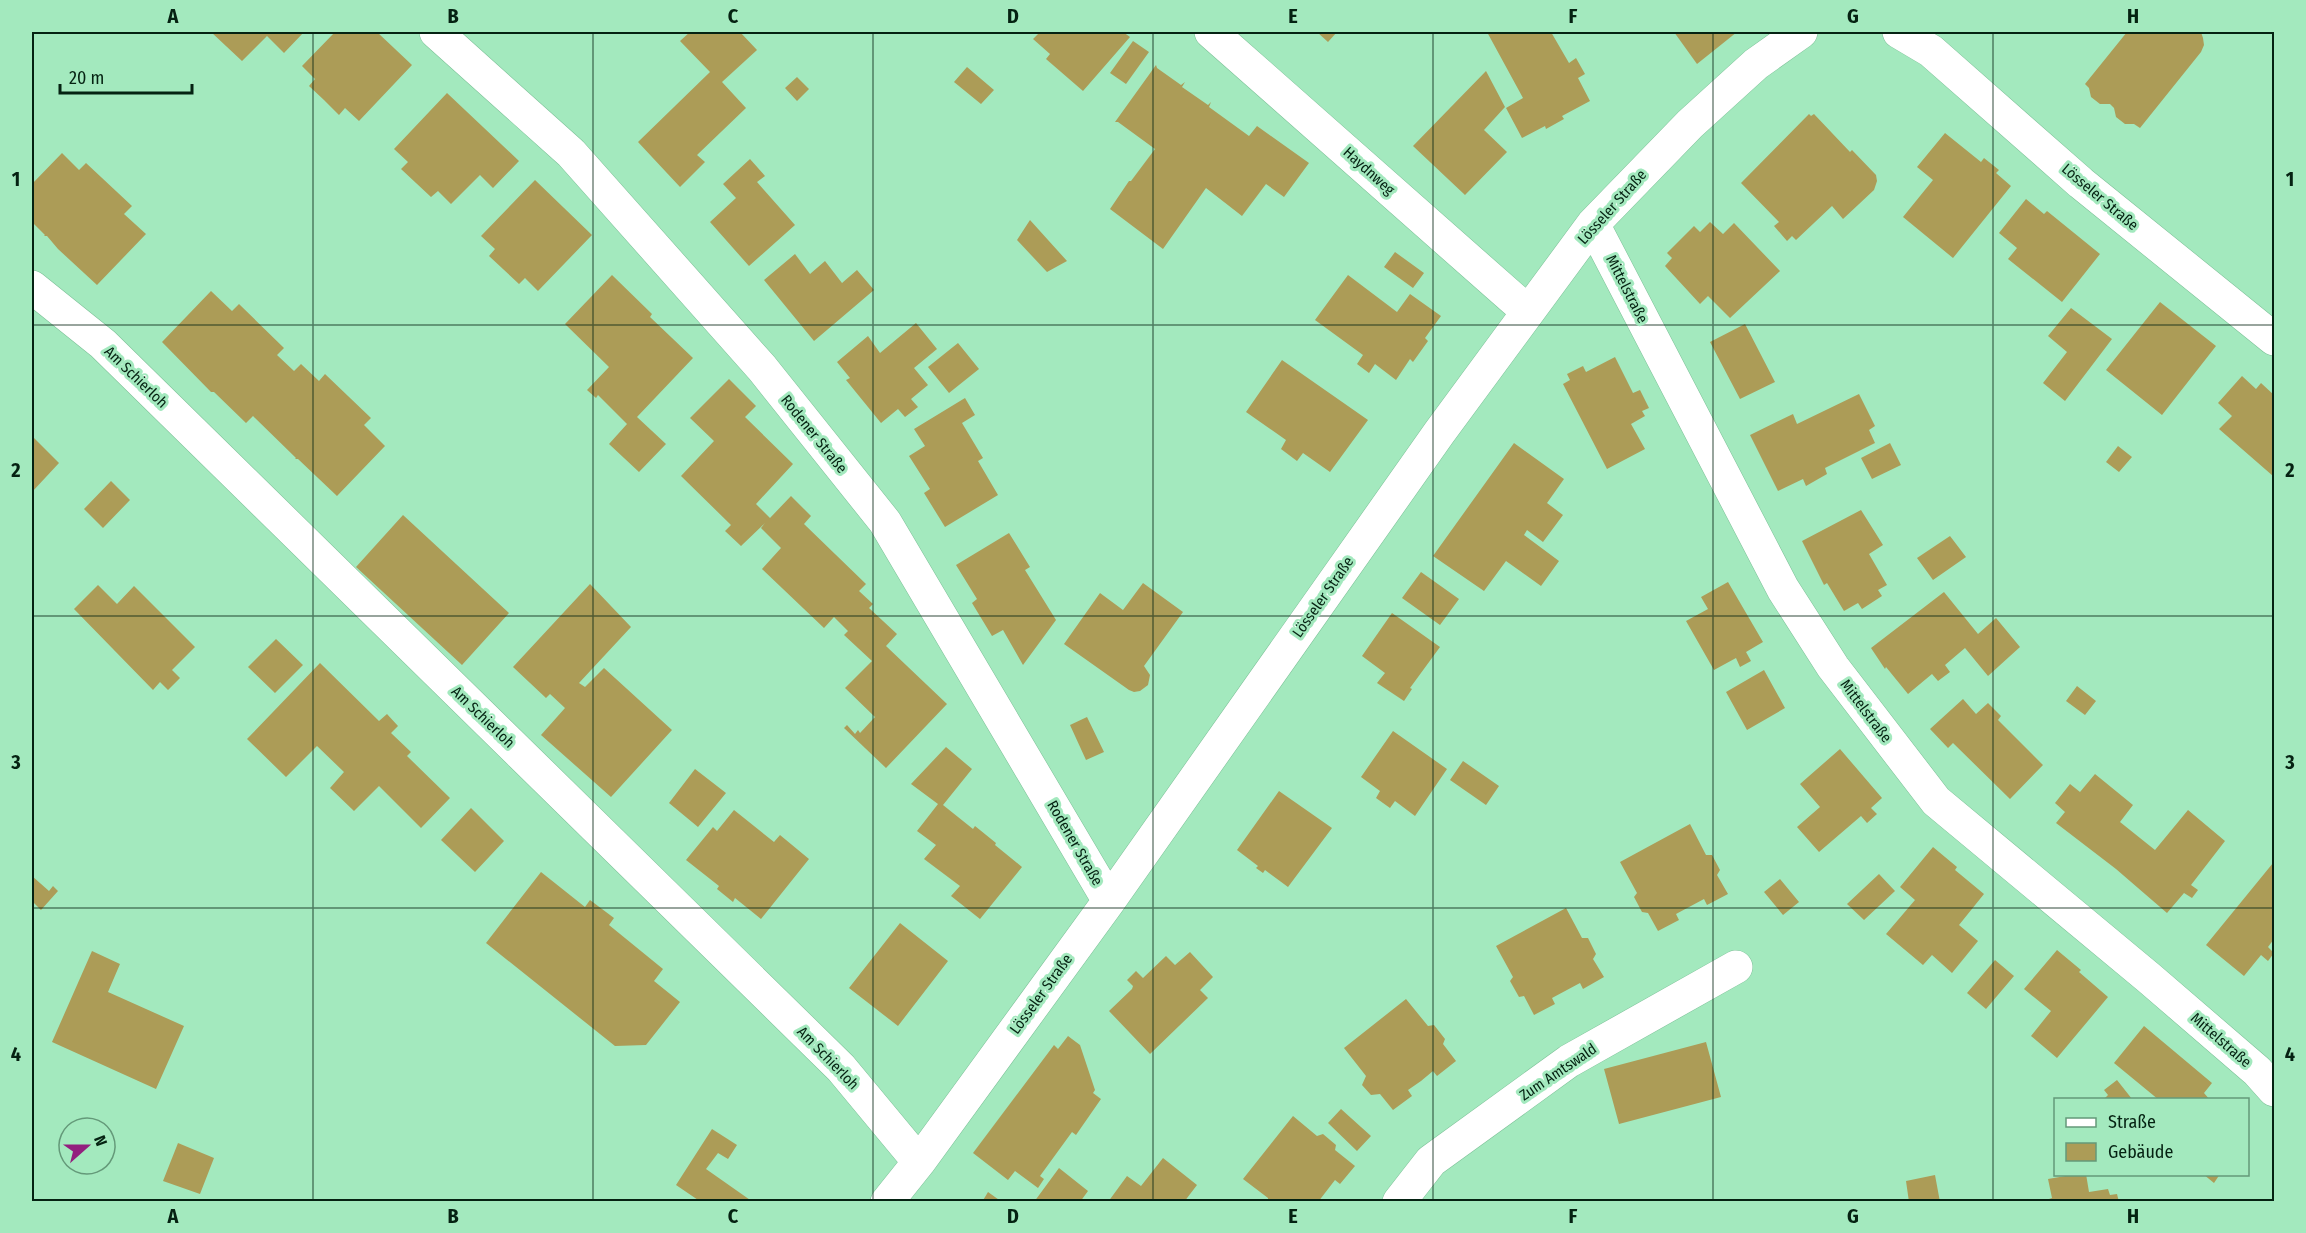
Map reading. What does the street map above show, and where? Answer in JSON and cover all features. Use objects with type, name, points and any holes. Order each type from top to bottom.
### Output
[{"type":"street","name":"Rodener Straße","points":[[436,32],[571,153],[762,368],[885,522],[1109,901]]},
{"type":"street","name":"Haydnweg","points":[[1211,32],[1527,311]]},
{"type":"street","name":"Lösseler Straße","points":[[887,1202],[919,1162],[1109,901],[1439,433],[1593,224],[1690,124],[1756,64],[1801,32]]},
{"type":"street","name":"Lösseler Straße","points":[[1899,32],[1931,51],[2081,183],[2274,339]]},
{"type":"street","name":"Mittelstraße","points":[[1593,224],[1783,589],[1833,667],[1936,801],[2149,978],[2257,1071],[2274,1090]]},
{"type":"street","name":"Am Schierloh","points":[[32,287],[103,344],[841,1068],[919,1162]]},
{"type":"street","name":"Zum Amtswald","points":[[1399,1202],[1431,1161],[1569,1061],[1736,967]]},
{"type":"building","points":[[211,32],[304,32],[284,53],[267,36],[242,61]]},
{"type":"building","points":[[335,32],[377,32],[412,65],[359,121],[345,108],[339,115],[309,86],[315,79],[302,66]]},
{"type":"building","points":[[690,32],[740,32],[757,50],[722,82],[746,108],[697,155],[705,162],[680,187],[638,142],[710,72],[680,41]]},
{"type":"building","points":[[1040,32],[1123,32],[1130,37],[1083,91],[1046,59],[1050,54],[1033,39]]},
{"type":"building","points":[[1317,32],[1337,32],[1328,42]]},
{"type":"building","points":[[1487,32],[1551,32],[1569,63],[1576,58],[1585,74],[1578,78],[1590,101],[1562,116],[1564,119],[1546,129],[1545,126],[1522,138],[1506,108],[1523,98]]},
{"type":"building","points":[[1674,32],[1737,32],[1697,64]]},
{"type":"building","points":[[2127,32],[2164,32],[2167,34],[2169,32],[2201,32],[2204,45],[2201,52],[2140,128],[2134,124],[2125,124],[2116,117],[2114,108],[2110,104],[2100,104],[2091,97],[2089,88],[2085,84]]},
{"type":"building","points":[[1133,41],[1149,52],[1126,84],[1110,73]]},
{"type":"building","points":[[1156,65],[1181,85],[1185,82],[1182,87],[1208,105],[1211,102],[1209,107],[1249,136],[1257,126],[1309,163],[1284,197],[1266,184],[1242,216],[1206,188],[1163,249],[1110,209],[1155,149],[1115,122]]},
{"type":"building","points":[[967,67],[994,90],[981,104],[954,82]]},
{"type":"building","points":[[1486,71],[1505,107],[1484,130],[1507,152],[1465,195],[1413,146]]},
{"type":"building","points":[[797,77],[809,89],[797,101],[785,88]]},
{"type":"building","points":[[447,93],[519,161],[493,188],[480,175],[451,204],[438,191],[431,197],[401,169],[408,162],[394,149]]},
{"type":"building","points":[[1809,114],[1811,116],[1814,114],[1850,152],[1852,150],[1876,175],[1877,181],[1874,190],[1843,219],[1832,206],[1796,240],[1792,236],[1787,241],[1774,226],[1779,222],[1741,183]]},
{"type":"building","points":[[1945,133],[1981,162],[1984,158],[1999,170],[1996,173],[2011,186],[1953,258],[1903,217],[1933,180],[1917,167]]},
{"type":"building","points":[[62,153],[79,170],[86,163],[132,206],[124,214],[146,234],[97,285],[32,222],[32,184]]},
{"type":"building","points":[[750,159],[765,176],[757,182],[795,225],[749,266],[710,222],[736,198],[723,184]]},
{"type":"building","points":[[535,180],[592,235],[538,291],[525,278],[519,284],[489,256],[495,249],[481,236]]},
{"type":"building","points":[[2026,199],[2044,214],[2047,211],[2100,254],[2062,302],[2008,259],[2017,248],[1999,233]]},
{"type":"building","points":[[1030,220],[1067,261],[1047,272],[1017,240]]},
{"type":"building","points":[[1710,222],[1723,234],[1734,223],[1780,271],[1730,318],[1708,296],[1700,304],[1665,266],[1672,258],[1667,253],[1694,226],[1700,232]]},
{"type":"building","points":[[1395,252],[1424,273],[1413,288],[1384,267]]},
{"type":"building","points":[[795,254],[810,274],[825,261],[842,283],[857,270],[874,290],[814,341],[764,280]]},
{"type":"building","points":[[612,275],[652,314],[650,317],[693,358],[637,417],[666,444],[639,472],[609,444],[627,424],[598,395],[596,398],[587,390],[609,367],[565,324]]},
{"type":"building","points":[[1348,275],[1397,312],[1410,294],[1441,316],[1425,338],[1428,341],[1413,362],[1410,359],[1396,380],[1375,364],[1369,373],[1357,364],[1363,355],[1315,320]]},
{"type":"building","points":[[211,291],[232,311],[239,304],[284,348],[277,355],[294,371],[301,364],[319,381],[325,374],[371,418],[364,425],[385,446],[337,496],[298,459],[295,459],[253,416],[246,423],[214,392],[211,392],[162,342]]},
{"type":"building","points":[[2160,302],[2216,346],[2162,415],[2106,370]]},
{"type":"building","points":[[2071,308],[2112,339],[2065,401],[2043,383],[2067,352],[2048,336]]},
{"type":"building","points":[[916,323],[937,349],[914,368],[928,385],[911,399],[918,407],[905,417],[898,409],[881,423],[846,380],[850,378],[837,362],[868,336],[880,353]]},
{"type":"building","points":[[1745,324],[1775,382],[1740,399],[1710,342]]},
{"type":"building","points":[[958,343],[979,369],[949,393],[928,367]]},
{"type":"building","points":[[1615,357],[1633,393],[1640,390],[1649,408],[1642,411],[1645,416],[1631,424],[1645,449],[1607,469],[1563,384],[1570,380],[1567,374],[1583,366],[1586,372]]},
{"type":"building","points":[[1282,360],[1368,420],[1330,472],[1303,453],[1297,461],[1281,449],[1286,440],[1246,412]]},
{"type":"building","points":[[2242,376],[2256,389],[2261,383],[2274,395],[2273,476],[2219,429],[2232,416],[2218,403]]},
{"type":"building","points":[[729,379],[756,406],[745,417],[793,464],[756,504],[770,518],[791,496],[811,516],[804,524],[866,584],[859,591],[873,604],[869,608],[897,634],[886,646],[947,704],[886,768],[844,728],[847,725],[855,734],[858,730],[860,733],[875,717],[845,688],[872,661],[844,635],[848,631],[834,617],[824,628],[762,569],[781,548],[761,528],[765,523],[741,546],[725,531],[731,525],[681,476],[714,441],[690,418]]},
{"type":"building","points":[[1859,394],[1875,426],[1869,430],[1875,443],[1825,468],[1827,474],[1806,486],[1803,479],[1778,491],[1750,435],[1793,414],[1797,424]]},
{"type":"building","points":[[965,398],[975,415],[962,423],[983,458],[978,461],[998,495],[945,527],[924,493],[930,489],[909,456],[925,446],[914,429]]},
{"type":"building","points":[[32,436],[59,463],[32,492]]},
{"type":"building","points":[[1514,443],[1564,479],[1547,503],[1563,515],[1543,542],[1527,530],[1524,535],[1559,561],[1541,586],[1506,561],[1484,591],[1433,556]]},
{"type":"building","points":[[1890,443],[1901,465],[1872,479],[1861,458]]},
{"type":"building","points":[[2118,446],[2132,457],[2119,472],[2106,462]]},
{"type":"building","points":[[111,481],[130,500],[103,528],[84,509]]},
{"type":"building","points":[[1861,510],[1883,545],[1869,554],[1887,585],[1878,590],[1882,596],[1862,609],[1858,603],[1844,611],[1827,583],[1824,585],[1802,541]]},
{"type":"building","points":[[403,515],[509,613],[462,665],[356,567]]},
{"type":"building","points":[[1009,533],[1030,567],[1025,570],[1056,620],[1023,665],[1003,630],[992,636],[972,603],[977,599],[956,565]]},
{"type":"building","points":[[1950,536],[1966,557],[1933,580],[1917,558]]},
{"type":"building","points":[[1421,572],[1459,599],[1440,625],[1402,598]]},
{"type":"building","points":[[1728,582],[1763,642],[1746,652],[1751,661],[1740,667],[1736,658],[1714,670],[1686,621],[1708,609],[1701,597]]},
{"type":"building","points":[[1143,583],[1183,612],[1144,666],[1150,675],[1148,685],[1134,692],[1064,644],[1100,593],[1123,610]]},
{"type":"building","points":[[590,584],[631,627],[579,683],[585,687],[604,668],[672,730],[611,797],[541,735],[565,708],[550,694],[546,698],[513,667]]},
{"type":"building","points":[[98,585],[117,604],[134,586],[195,647],[172,670],[180,678],[168,690],[160,682],[153,690],[74,609]]},
{"type":"building","points":[[1944,592],[1978,634],[1996,618],[2020,647],[1988,676],[1965,648],[1945,665],[1950,672],[1938,681],[1932,674],[1908,694],[1886,667],[1885,669],[1871,648]]},
{"type":"building","points":[[1392,613],[1440,647],[1410,688],[1412,689],[1404,701],[1377,683],[1385,673],[1362,656]]},
{"type":"building","points":[[276,639],[303,665],[275,693],[248,667]]},
{"type":"building","points":[[320,663],[379,721],[387,714],[398,726],[391,733],[411,752],[407,756],[450,798],[421,828],[379,786],[354,811],[330,788],[344,772],[317,746],[286,777],[247,739]]},
{"type":"building","points":[[1764,670],[1785,708],[1747,730],[1726,692]]},
{"type":"building","points":[[2077,686],[2096,701],[2085,715],[2066,701]]},
{"type":"building","points":[[1963,699],[1976,714],[1988,703],[2001,716],[1998,720],[2043,765],[2010,799],[1953,743],[1948,748],[1930,729]]},
{"type":"building","points":[[1087,717],[1104,752],[1086,760],[1070,725]]},
{"type":"building","points":[[1393,731],[1447,769],[1415,816],[1395,801],[1390,808],[1376,798],[1380,791],[1361,777]]},
{"type":"building","points":[[946,747],[972,769],[943,805],[973,829],[975,826],[1022,867],[980,919],[951,896],[960,886],[924,859],[936,845],[917,831],[938,804],[911,784]]},
{"type":"building","points":[[1840,749],[1882,798],[1871,808],[1877,814],[1867,823],[1861,816],[1819,852],[1797,827],[1820,807],[1800,784]]},
{"type":"building","points":[[1463,761],[1499,786],[1486,805],[1450,780]]},
{"type":"building","points":[[695,769],[726,793],[698,827],[669,803]]},
{"type":"building","points":[[2095,774],[2133,805],[2120,822],[2155,850],[2188,810],[2225,841],[2191,885],[2198,890],[2192,898],[2184,893],[2167,913],[2116,869],[2056,823],[2065,812],[2055,803],[2070,784],[2080,792]]},
{"type":"building","points":[[1279,791],[1332,828],[1288,887],[1265,870],[1263,873],[1256,868],[1258,866],[1237,850]]},
{"type":"building","points":[[471,808],[504,841],[475,872],[441,840]]},
{"type":"building","points":[[734,810],[774,842],[780,835],[809,859],[761,919],[735,898],[733,902],[717,889],[719,886],[686,860],[713,827],[717,831]]},
{"type":"building","points":[[1690,824],[1706,855],[1712,855],[1720,870],[1717,875],[1728,894],[1707,905],[1704,899],[1676,914],[1679,920],[1658,931],[1648,913],[1642,912],[1634,897],[1637,893],[1620,862]]},
{"type":"building","points":[[1933,847],[1957,867],[1955,870],[1984,894],[1959,925],[1978,941],[1952,973],[1932,955],[1923,965],[1886,934],[1915,900],[1900,887]]},
{"type":"building","points":[[2273,863],[2274,939],[2268,947],[2274,953],[2268,961],[2261,955],[2244,976],[2206,945]]},
{"type":"building","points":[[541,872],[585,907],[590,900],[614,918],[609,925],[663,969],[654,981],[680,1002],[646,1045],[615,1046],[486,943]]},
{"type":"building","points":[[1879,874],[1895,891],[1864,920],[1847,904]]},
{"type":"building","points":[[32,876],[49,891],[53,886],[58,891],[41,910],[32,901]]},
{"type":"building","points":[[1780,879],[1799,902],[1783,915],[1764,892]]},
{"type":"building","points":[[1566,908],[1582,938],[1588,938],[1596,954],[1593,959],[1604,977],[1583,989],[1580,983],[1552,998],[1555,1004],[1534,1015],[1524,996],[1519,997],[1510,981],[1513,977],[1496,946]]},
{"type":"building","points":[[900,923],[948,961],[898,1026],[849,988]]},
{"type":"building","points":[[2057,950],[2108,997],[2057,1058],[2031,1036],[2051,1011],[2024,989]]},
{"type":"building","points":[[92,951],[120,964],[108,992],[184,1026],[156,1089],[52,1042]]},
{"type":"building","points":[[1190,952],[1213,977],[1200,990],[1208,998],[1150,1054],[1109,1011],[1132,989],[1133,986],[1127,980],[1136,971],[1143,978],[1166,956],[1175,965]]},
{"type":"building","points":[[1995,960],[2014,976],[1986,1009],[1967,993]]},
{"type":"building","points":[[1406,999],[1428,1026],[1434,1025],[1445,1039],[1443,1044],[1456,1061],[1437,1076],[1433,1071],[1408,1090],[1412,1096],[1393,1110],[1380,1094],[1371,1095],[1362,1085],[1366,1076],[1344,1048]]},
{"type":"building","points":[[2144,1026],[2212,1083],[2204,1093],[2208,1098],[2157,1098],[2114,1063]]},
{"type":"building","points":[[1068,1036],[1080,1045],[1095,1090],[1093,1093],[1101,1099],[1076,1135],[1072,1132],[1040,1176],[1044,1179],[1038,1188],[1015,1171],[1008,1180],[973,1153],[1054,1045],[1058,1049]]},
{"type":"building","points":[[1706,1042],[1721,1097],[1619,1124],[1604,1069]]},
{"type":"building","points":[[2117,1080],[2131,1098],[2105,1098],[2108,1095],[2104,1090]]},
{"type":"building","points":[[1341,1109],[1371,1136],[1357,1151],[1328,1123]]},
{"type":"building","points":[[1293,1116],[1317,1136],[1323,1134],[1336,1145],[1335,1150],[1355,1166],[1340,1184],[1335,1180],[1318,1202],[1268,1202],[1268,1198],[1243,1179]]},
{"type":"building","points":[[712,1129],[737,1145],[728,1159],[718,1153],[706,1169],[753,1202],[701,1202],[676,1185]]},
{"type":"building","points":[[178,1143],[214,1158],[200,1194],[163,1181]]},
{"type":"building","points":[[1163,1158],[1197,1185],[1184,1202],[1108,1202],[1127,1176],[1141,1186]]},
{"type":"building","points":[[1059,1168],[1088,1191],[1080,1202],[1034,1202]]},
{"type":"building","points":[[1935,1175],[1940,1202],[1909,1202],[1906,1181]]},
{"type":"building","points":[[2086,1176],[2089,1192],[2108,1189],[2110,1195],[2117,1194],[2119,1202],[2040,1202],[2052,1198],[2048,1179]]},
{"type":"building","points":[[2205,1176],[2219,1176],[2214,1183]]},
{"type":"building","points":[[988,1192],[1002,1202],[982,1202]]}]
